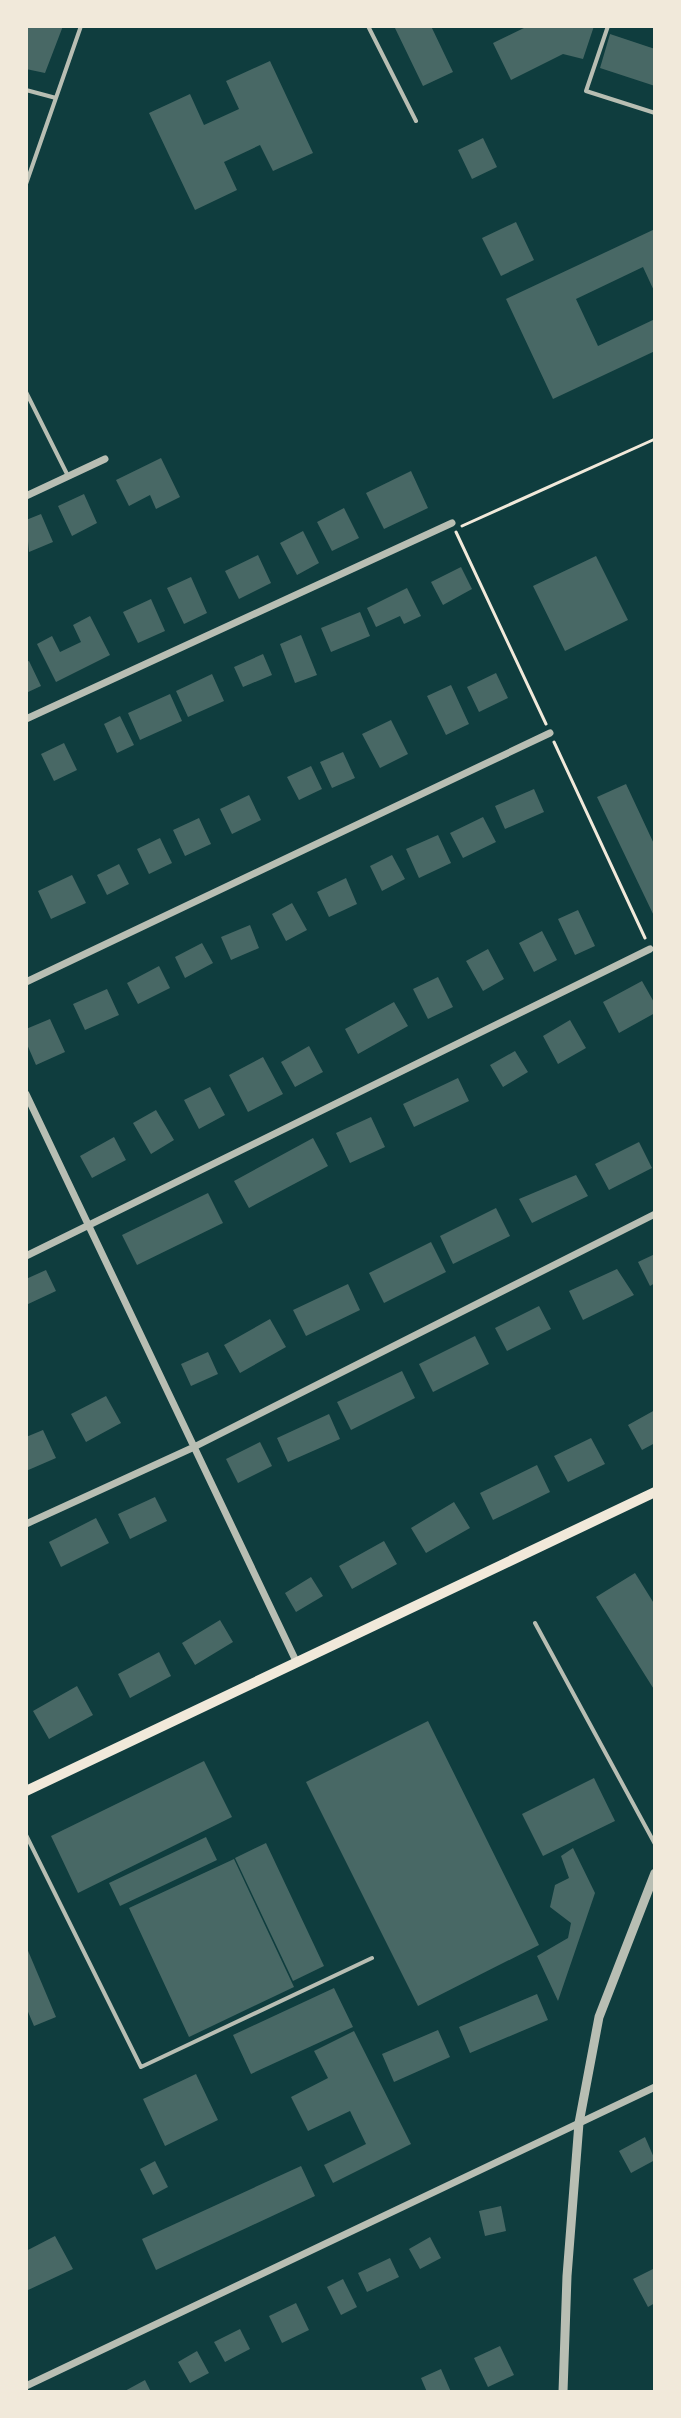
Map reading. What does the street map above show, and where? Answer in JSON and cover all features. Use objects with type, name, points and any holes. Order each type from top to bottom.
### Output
[{"type":"main road","points":[[26,1791],[655,1492]]},
{"type":"street","points":[[26,496],[105,459]]},
{"type":"street","points":[[26,719],[454,526]]},
{"type":"street","points":[[26,982],[550,733]]},
{"type":"street","points":[[26,1256],[650,949]]},
{"type":"street","points":[[26,1094],[296,1661]]},
{"type":"street","points":[[26,1524],[192,1448],[655,1214]]},
{"type":"street","points":[[563,2392],[579,2123],[599,2017],[655,1873]]},
{"type":"street","points":[[26,2386],[655,2087]]},
{"type":"lane","points":[[26,184],[81,26]]},
{"type":"lane","points":[[368,26],[416,121]]},
{"type":"lane","points":[[608,26],[586,91],[655,113]]},
{"type":"lane","points":[[26,90],[56,98]]},
{"type":"lane","points":[[26,392],[68,476]]},
{"type":"lane","points":[[535,1623],[655,1844]]},
{"type":"lane","points":[[26,1835],[141,2067],[372,1958]]},
{"type":"path","points":[[454,526],[655,439]]},
{"type":"building","points":[[26,26],[63,26],[45,73],[26,69]]},
{"type":"building","points":[[394,26],[431,26],[453,72],[423,86]]},
{"type":"building","points":[[528,26],[594,26],[583,59],[563,54],[511,80],[493,43]]},
{"type":"building","points":[[610,34],[655,49],[655,86],[600,68]]},
{"type":"building","points":[[270,61],[313,153],[273,171],[260,145],[224,162],[237,190],[195,210],[149,113],[190,94],[204,125],[239,109],[226,81]]},
{"type":"building","points":[[483,138],[497,167],[472,179],[458,150]]},
{"type":"building","points":[[516,222],[534,260],[501,276],[482,238]]},
{"type":"building","points":[[655,229],[655,293],[643,267],[576,299],[598,346],[655,319],[655,351],[553,399],[506,299]]},
{"type":"building","points":[[161,458],[180,497],[156,509],[150,495],[129,506],[116,480]]},
{"type":"building","points":[[411,471],[428,508],[384,529],[366,493]]},
{"type":"building","points":[[84,494],[97,523],[72,536],[58,506]]},
{"type":"building","points":[[344,508],[359,538],[332,551],[317,522]]},
{"type":"building","points":[[41,514],[53,542],[29,552],[26,520]]},
{"type":"building","points":[[303,531],[319,563],[297,575],[280,543]]},
{"type":"building","points":[[258,555],[271,583],[239,599],[225,571]]},
{"type":"building","points":[[596,556],[628,620],[565,651],[533,586]]},
{"type":"building","points":[[461,567],[472,589],[443,605],[431,582]]},
{"type":"building","points":[[191,577],[207,613],[184,624],[167,588]]},
{"type":"building","points":[[407,588],[421,616],[404,624],[400,616],[376,627],[367,608]]},
{"type":"building","points":[[151,599],[165,631],[138,643],[123,612]]},
{"type":"building","points":[[360,612],[370,636],[331,652],[321,628]]},
{"type":"building","points":[[90,616],[110,655],[56,682],[37,644],[52,636],[60,652],[81,642],[73,625]]},
{"type":"building","points":[[301,635],[317,675],[295,683],[280,644]]},
{"type":"building","points":[[263,654],[272,675],[243,687],[234,667]]},
{"type":"building","points":[[29,661],[41,686],[26,693],[26,662]]},
{"type":"building","points":[[496,673],[508,698],[479,712],[467,687]]},
{"type":"building","points":[[212,674],[224,701],[188,717],[176,691]]},
{"type":"building","points":[[451,685],[469,724],[446,735],[427,696]]},
{"type":"building","points":[[170,694],[182,721],[140,740],[128,713]]},
{"type":"building","points":[[120,716],[134,745],[117,753],[104,724]]},
{"type":"building","points":[[391,720],[408,754],[380,768],[362,734]]},
{"type":"building","points":[[64,743],[77,770],[54,781],[41,754]]},
{"type":"building","points":[[343,752],[355,778],[332,788],[320,762]]},
{"type":"building","points":[[311,766],[322,789],[299,800],[287,777]]},
{"type":"building","points":[[626,784],[655,846],[655,918],[597,797]]},
{"type":"building","points":[[534,789],[544,812],[505,829],[495,806]]},
{"type":"building","points":[[249,795],[261,820],[232,834],[220,809]]},
{"type":"building","points":[[483,817],[496,842],[463,858],[450,833]]},
{"type":"building","points":[[199,818],[211,844],[185,856],[173,830]]},
{"type":"building","points":[[438,835],[451,863],[419,878],[406,849]]},
{"type":"building","points":[[160,838],[172,863],[149,874],[137,849]]},
{"type":"building","points":[[392,855],[405,879],[382,891],[370,866]]},
{"type":"building","points":[[119,864],[129,884],[107,895],[97,875]]},
{"type":"building","points":[[72,875],[86,903],[51,919],[38,891]]},
{"type":"building","points":[[346,878],[357,904],[329,917],[317,892]]},
{"type":"building","points":[[292,903],[307,930],[286,941],[272,914]]},
{"type":"building","points":[[578,910],[595,946],[575,955],[558,919]]},
{"type":"building","points":[[250,925],[259,948],[231,960],[221,937]]},
{"type":"building","points":[[542,931],[557,960],[534,972],[519,943]]},
{"type":"building","points":[[202,943],[213,963],[185,978],[175,957]]},
{"type":"building","points":[[488,949],[504,979],[483,991],[466,961]]},
{"type":"building","points":[[159,966],[170,988],[138,1004],[127,983]]},
{"type":"building","points":[[438,977],[453,1007],[428,1019],[413,989]]},
{"type":"building","points":[[642,981],[655,1004],[655,1013],[619,1033],[603,1002]]},
{"type":"building","points":[[107,989],[119,1015],[85,1030],[73,1004]]},
{"type":"building","points":[[394,1002],[408,1026],[358,1054],[345,1029]]},
{"type":"building","points":[[50,1019],[65,1052],[36,1065],[26,1042],[26,1029]]},
{"type":"building","points":[[570,1020],[586,1048],[558,1064],[543,1036]]},
{"type":"building","points":[[309,1046],[323,1072],[295,1087],[281,1062]]},
{"type":"building","points":[[515,1051],[528,1072],[503,1087],[490,1065]]},
{"type":"building","points":[[263,1057],[283,1094],[248,1112],[229,1075]]},
{"type":"building","points":[[458,1078],[469,1101],[414,1127],[403,1104]]},
{"type":"building","points":[[210,1087],[225,1115],[199,1129],[184,1100]]},
{"type":"building","points":[[156,1110],[174,1140],[151,1154],[133,1123]]},
{"type":"building","points":[[371,1117],[385,1147],[350,1163],[336,1133]]},
{"type":"building","points":[[114,1137],[126,1160],[92,1178],[80,1156]]},
{"type":"building","points":[[313,1138],[328,1166],[249,1208],[234,1181]]},
{"type":"building","points":[[639,1142],[652,1168],[609,1190],[595,1164]]},
{"type":"building","points":[[576,1175],[588,1196],[532,1223],[519,1199]]},
{"type":"building","points":[[208,1193],[223,1223],[137,1265],[122,1235]]},
{"type":"building","points":[[496,1208],[510,1236],[453,1264],[440,1236]]},
{"type":"building","points":[[431,1242],[446,1272],[384,1303],[369,1273]]},
{"type":"building","points":[[655,1254],[655,1283],[650,1286],[638,1262]]},
{"type":"building","points":[[617,1269],[634,1295],[583,1320],[569,1291]]},
{"type":"building","points":[[46,1270],[56,1291],[26,1305],[26,1279]]},
{"type":"building","points":[[348,1284],[360,1310],[306,1336],[293,1310]]},
{"type":"building","points":[[539,1306],[551,1329],[507,1351],[495,1328]]},
{"type":"building","points":[[270,1319],[286,1347],[240,1373],[224,1345]]},
{"type":"building","points":[[475,1336],[489,1364],[433,1392],[419,1364]]},
{"type":"building","points":[[208,1352],[218,1374],[191,1386],[181,1364]]},
{"type":"building","points":[[402,1371],[415,1398],[351,1430],[337,1402]]},
{"type":"building","points":[[106,1396],[121,1423],[86,1442],[71,1414]]},
{"type":"building","points":[[655,1410],[655,1443],[642,1450],[628,1425]]},
{"type":"building","points":[[329,1414],[340,1439],[288,1462],[277,1438]]},
{"type":"building","points":[[43,1430],[56,1458],[26,1471],[26,1437]]},
{"type":"building","points":[[591,1438],[605,1464],[568,1482],[554,1456]]},
{"type":"building","points":[[260,1442],[272,1466],[238,1483],[226,1459]]},
{"type":"building","points":[[537,1465],[550,1492],[493,1520],[480,1493]]},
{"type":"building","points":[[155,1497],[167,1521],[130,1539],[118,1514]]},
{"type":"building","points":[[454,1502],[470,1528],[426,1553],[411,1528]]},
{"type":"building","points":[[96,1518],[109,1543],[61,1567],[49,1542]]},
{"type":"building","points":[[384,1541],[397,1564],[352,1589],[339,1566]]},
{"type":"building","points":[[635,1573],[655,1605],[655,1691],[596,1597]]},
{"type":"building","points":[[311,1577],[323,1596],[296,1612],[285,1593]]},
{"type":"building","points":[[220,1620],[233,1642],[195,1665],[182,1643]]},
{"type":"building","points":[[159,1652],[171,1676],[130,1698],[118,1674]]},
{"type":"building","points":[[77,1686],[93,1715],[49,1739],[33,1711]]},
{"type":"building","points":[[428,1721],[539,1945],[418,2006],[306,1782]]},
{"type":"building","points":[[204,1761],[232,1817],[78,1893],[51,1836]]},
{"type":"building","points":[[594,1778],[615,1821],[543,1856],[522,1814]]},
{"type":"building","points":[[206,1837],[217,1860],[120,1906],[109,1883]]},
{"type":"building","points":[[266,1843],[324,1966],[293,1981],[235,1858]]},
{"type":"building","points":[[573,1848],[595,1893],[558,2001],[537,1956],[568,1938],[571,1923],[550,1907],[555,1885],[569,1878],[561,1856]]},
{"type":"building","points":[[234,1859],[294,1987],[189,2037],[129,1908]]},
{"type":"building","points":[[26,1946],[56,2017],[34,2026],[26,2007]]},
{"type":"building","points":[[334,1988],[353,2027],[251,2074],[233,2035]]},
{"type":"building","points":[[537,1994],[548,2020],[470,2053],[459,2027]]},
{"type":"building","points":[[438,2030],[450,2057],[394,2082],[382,2054]]},
{"type":"building","points":[[354,2031],[411,2144],[333,2183],[324,2165],[366,2144],[350,2111],[308,2131],[291,2097],[328,2078],[314,2051]]},
{"type":"building","points":[[196,2074],[218,2120],[165,2146],[143,2099]]},
{"type":"building","points":[[645,2137],[655,2160],[631,2173],[619,2151]]},
{"type":"building","points":[[155,2161],[168,2187],[153,2195],[140,2169]]},
{"type":"building","points":[[301,2166],[315,2196],[156,2270],[142,2239]]},
{"type":"building","points":[[501,2206],[506,2231],[485,2236],[479,2211]]},
{"type":"building","points":[[55,2236],[73,2269],[26,2291],[26,2251]]},
{"type":"building","points":[[430,2237],[441,2258],[420,2269],[409,2249]]},
{"type":"building","points":[[390,2258],[399,2277],[367,2292],[358,2273]]},
{"type":"building","points":[[655,2268],[655,2303],[648,2307],[633,2279]]},
{"type":"building","points":[[343,2279],[357,2307],[341,2315],[327,2287]]},
{"type":"building","points":[[296,2303],[309,2330],[282,2343],[269,2316]]},
{"type":"building","points":[[240,2329],[250,2349],[225,2362],[214,2342]]},
{"type":"building","points":[[500,2346],[514,2375],[488,2387],[474,2358]]},
{"type":"building","points":[[197,2351],[209,2373],[190,2383],[178,2362]]},
{"type":"building","points":[[441,2369],[451,2392],[427,2392],[421,2378]]},
{"type":"building","points":[[145,2380],[151,2392],[123,2392]]}]
